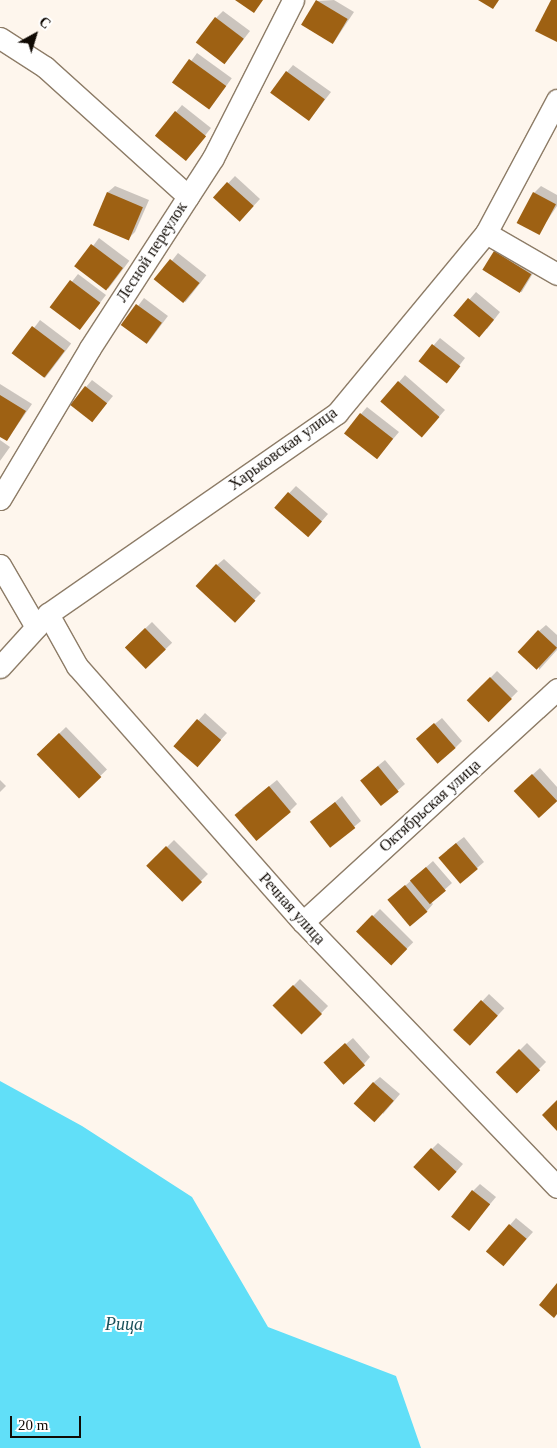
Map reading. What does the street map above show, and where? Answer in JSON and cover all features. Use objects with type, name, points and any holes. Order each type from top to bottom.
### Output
[{"type":"street","name":"Лесной переулок","points":[[0,499],[90,348],[213,158],[293,0]]},
{"type":"street","points":[[0,38],[45,67],[188,196]]},
{"type":"street","name":"Харьковская улица","points":[[0,667],[42,620],[337,412],[486,233],[557,100]]},
{"type":"street","points":[[486,233],[557,274]]},
{"type":"street","points":[[0,565],[42,620]]},
{"type":"street","name":"Речная улица","points":[[42,620],[78,666],[303,922],[557,1187]]},
{"type":"street","name":"Октябрьская улица","points":[[303,922],[557,690]]},
{"type":"water","name":"Рица","points":[[0,1081],[82,1126],[192,1197],[268,1327],[396,1376],[421,1448],[0,1448]]},
{"type":"building","points":[[235,0],[263,0],[254,13]]},
{"type":"building","points":[[316,0],[348,19],[333,44],[301,25]]},
{"type":"building","points":[[478,0],[499,0],[493,9]]},
{"type":"building","points":[[551,0],[557,0],[557,42],[535,31]]},
{"type":"building","points":[[215,17],[244,39],[224,64],[196,43]]},
{"type":"building","points":[[189,59],[226,86],[209,109],[172,82]]},
{"type":"building","points":[[286,71],[325,99],[309,121],[270,93]]},
{"type":"building","points":[[175,111],[206,136],[186,161],[155,136]]},
{"type":"building","points":[[227,182],[254,206],[240,222],[213,198]]},
{"type":"building","points":[[107,192],[143,207],[129,240],[93,225]]},
{"type":"building","points":[[533,192],[556,204],[540,235],[517,223]]},
{"type":"building","points":[[91,244],[123,268],[106,290],[74,266]]},
{"type":"building","points":[[494,251],[531,274],[520,293],[482,270]]},
{"type":"building","points":[[170,259],[200,283],[183,303],[154,279]]},
{"type":"building","points":[[70,280],[100,303],[80,330],[50,307]]},
{"type":"building","points":[[468,298],[494,320],[479,337],[453,316]]},
{"type":"building","points":[[136,304],[162,323],[147,344],[121,325]]},
{"type":"building","points":[[32,326],[65,351],[44,378],[12,353]]},
{"type":"building","points":[[432,344],[460,366],[447,384],[418,361]]},
{"type":"building","points":[[398,381],[440,417],[422,437],[380,401]]},
{"type":"building","points":[[85,386],[107,403],[92,422],[70,405]]},
{"type":"building","points":[[0,395],[26,411],[7,441],[0,437]]},
{"type":"building","points":[[360,413],[393,439],[377,459],[344,433]]},
{"type":"building","points":[[288,492],[322,522],[308,537],[274,508]]},
{"type":"building","points":[[216,564],[255,601],[235,623],[196,586]]},
{"type":"building","points":[[145,628],[166,650],[146,669],[125,647]]},
{"type":"building","points":[[538,630],[557,648],[537,670],[518,652]]},
{"type":"building","points":[[490,677],[512,699],[489,722],[467,700]]},
{"type":"building","points":[[197,719],[221,740],[198,767],[173,746]]},
{"type":"building","points":[[434,723],[456,748],[438,764],[416,739]]},
{"type":"building","points":[[59,733],[101,777],[79,798],[37,755]]},
{"type":"building","points":[[378,766],[399,792],[381,806],[360,780]]},
{"type":"building","points":[[532,774],[557,801],[539,818],[514,791]]},
{"type":"building","points":[[269,786],[291,812],[256,841],[235,815]]},
{"type":"building","points":[[335,802],[355,828],[330,848],[310,822]]},
{"type":"building","points":[[456,843],[478,869],[460,884],[438,858]]},
{"type":"building","points":[[166,846],[202,882],[182,902],[146,866]]},
{"type":"building","points":[[426,867],[446,891],[430,904],[410,880]]},
{"type":"building","points":[[405,885],[427,912],[410,927],[387,900]]},
{"type":"building","points":[[372,915],[407,949],[391,966],[356,932]]},
{"type":"building","points":[[293,985],[322,1014],[301,1034],[272,1006]]},
{"type":"building","points":[[481,1000],[498,1016],[470,1046],[453,1030]]},
{"type":"building","points":[[345,1043],[365,1065],[344,1085],[323,1062]]},
{"type":"building","points":[[519,1049],[540,1070],[517,1094],[496,1072]]},
{"type":"building","points":[[373,1082],[394,1101],[374,1122],[354,1104]]},
{"type":"building","points":[[557,1100],[557,1131],[542,1115]]},
{"type":"building","points":[[431,1148],[457,1172],[439,1191],[413,1167]]},
{"type":"building","points":[[472,1190],[490,1204],[469,1231],[451,1217]]},
{"type":"building","points":[[509,1224],[527,1239],[503,1266],[486,1252]]},
{"type":"building","points":[[557,1283],[557,1314],[554,1318],[539,1305]]}]
